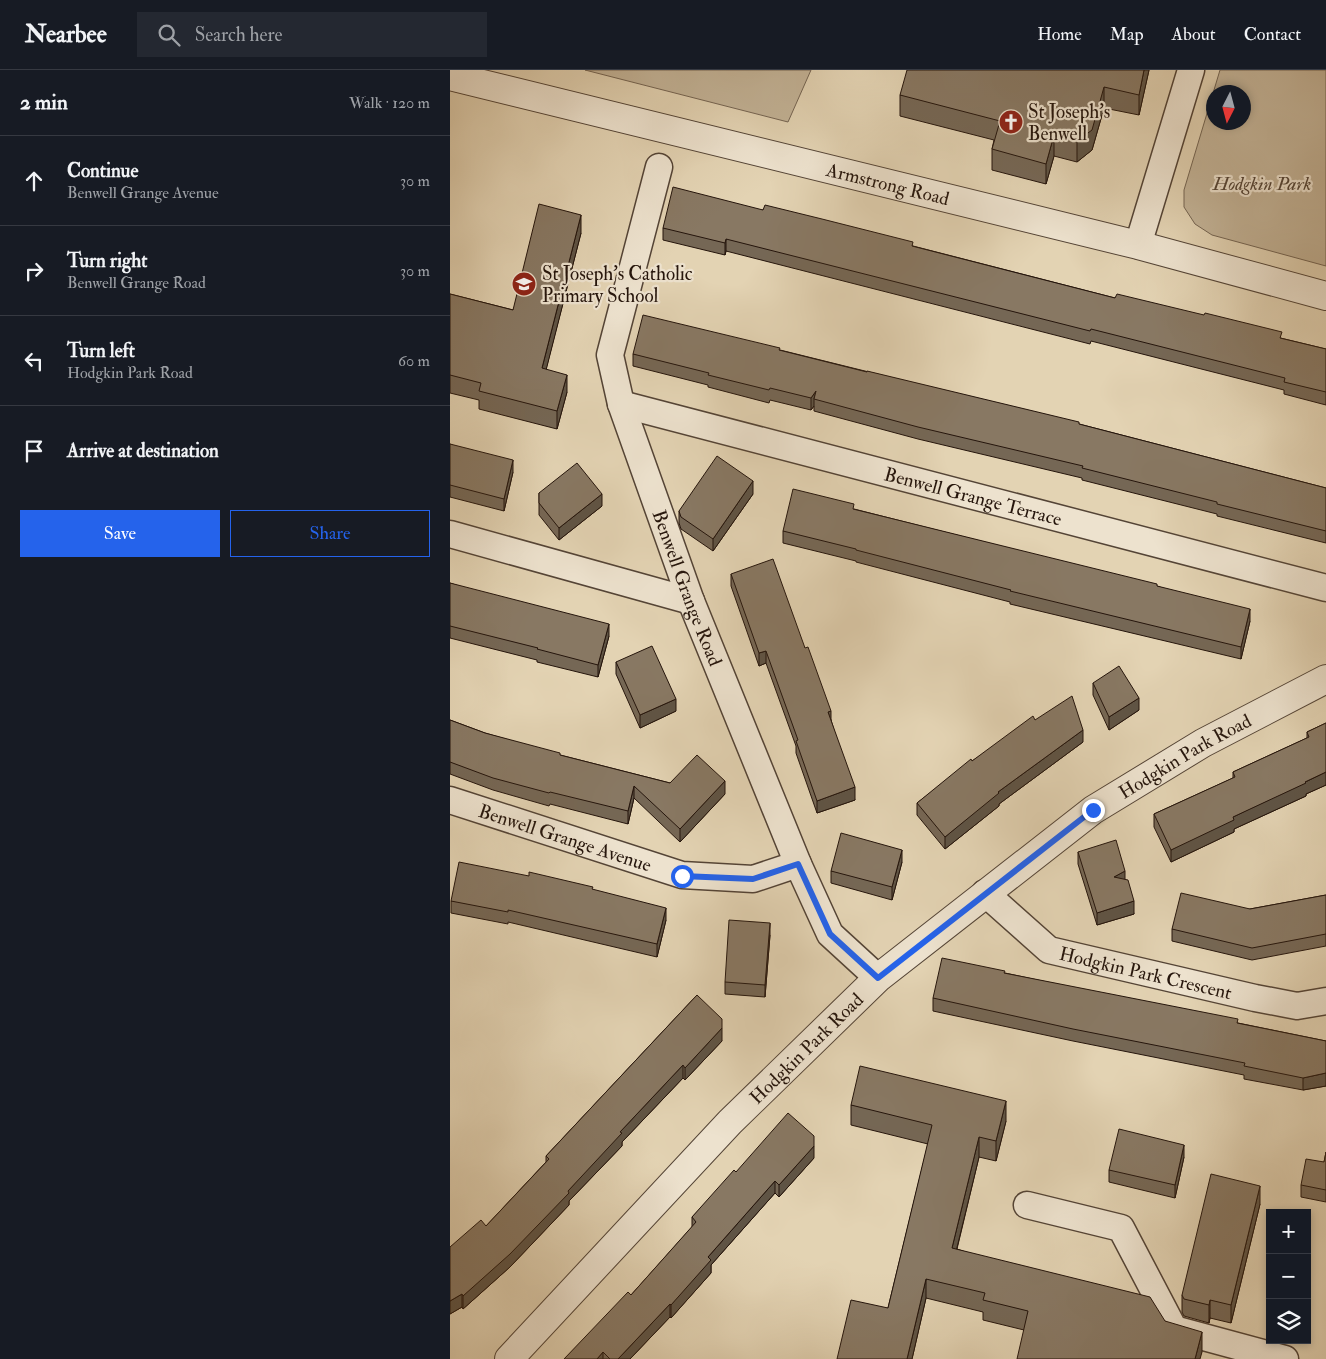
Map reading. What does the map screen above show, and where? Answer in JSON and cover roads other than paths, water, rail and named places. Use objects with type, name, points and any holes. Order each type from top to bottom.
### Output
[{"type":"street","points":[[1138,245],[1191,70]]},
{"type":"street","name":"Armstrong Road","points":[[450,76],[1138,245],[1326,296]]},
{"type":"street","name":"Benwell Grange Road","points":[[659,168],[610,355],[621,404],[691,601],[798,864],[830,934],[878,978]]},
{"type":"street","name":"Benwell Grange Terrace","points":[[621,404],[1326,588]]},
{"type":"street","points":[[450,534],[691,601]]},
{"type":"street","name":"Hodgkin Park Road","points":[[509,1359],[730,1122],[878,978],[1093,810],[1203,743],[1326,679]]},
{"type":"street","name":"Benwell Grange Avenue","points":[[450,800],[682,876],[753,879],[798,864]]},
{"type":"street","name":"Hodgkin Park Crescent","points":[[985,893],[1049,950],[1297,1006],[1326,1001]]},
{"type":"street","points":[[1027,1205],[1121,1228],[1174,1329],[1285,1359]]},
{"type":"place","name":"St Joseph's Benwell","points":[[1011,122]]},
{"type":"place","name":"St Joseph's Catholic Primary School","points":[[524,284]]},
{"type":"park label","name":"Hodgkin Park","points":[[1262,183]]}]
